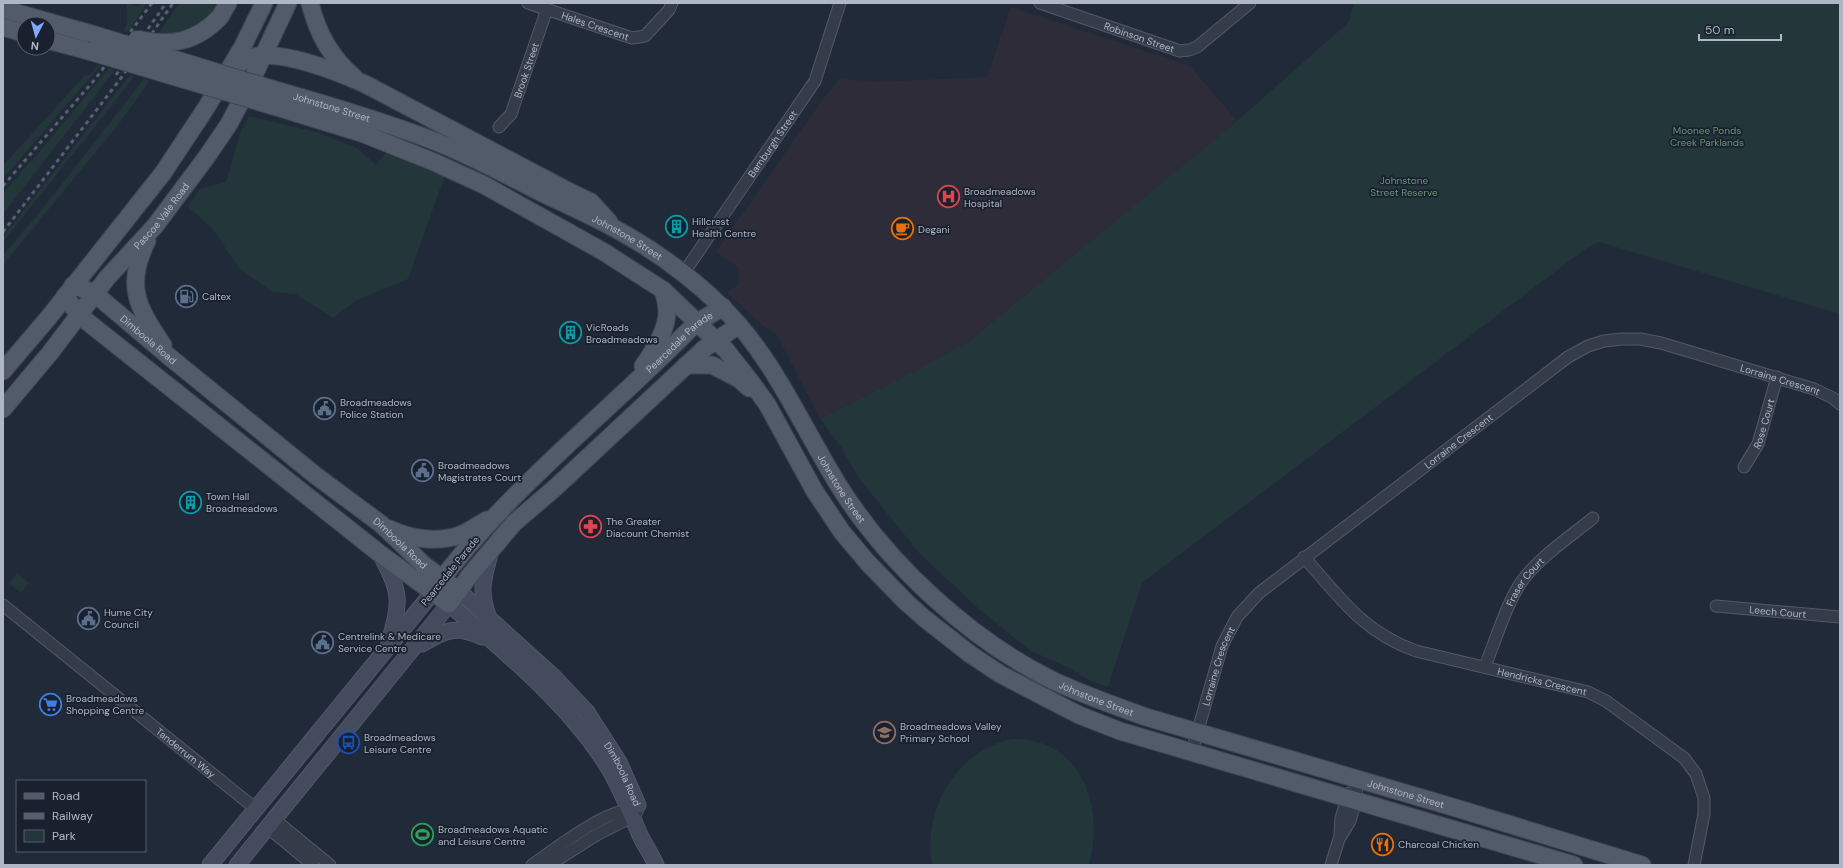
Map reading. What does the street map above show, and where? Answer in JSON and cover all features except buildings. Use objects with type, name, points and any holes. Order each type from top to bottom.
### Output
[{"type":"main road","points":[[3,371],[163,173],[192,131],[243,46],[264,3]]},
{"type":"main road","name":"Pascoe Vale Road","points":[[3,408],[50,353],[94,293],[155,226],[225,130],[265,54],[288,3]]},
{"type":"main road","points":[[310,3],[318,30],[328,48],[344,68],[365,84]]},
{"type":"main road","name":"Johnstone Street","points":[[3,9],[96,35],[360,115],[430,140],[469,156],[630,236],[683,274],[723,307],[739,325],[760,351],[776,376],[846,498],[894,558],[957,618],[990,643],[1040,674],[1097,700],[1197,732],[1642,865]]},
{"type":"main road","points":[[96,35],[117,34],[155,42],[177,42],[202,33],[224,10]]},
{"type":"main road","points":[[3,27],[16,31]]},
{"type":"main road","name":"Johnstone Street","points":[[56,42],[364,134],[434,162],[484,185],[604,252],[663,290],[716,339],[747,376],[767,404],[814,490],[842,532],[868,563],[929,622],[988,666],[1031,692],[1079,715],[1120,731],[1574,865]]},
{"type":"main road","points":[[221,81],[246,59],[265,54],[311,64],[365,84],[568,191],[589,200],[599,209],[608,221],[630,236]]},
{"type":"main road","points":[[540,191],[536,197],[539,204],[582,228],[604,252]]},
{"type":"main road","points":[[155,226],[138,263],[135,290],[142,310],[172,359]]},
{"type":"main road","name":"Dimboola Road","points":[[437,586],[413,555],[381,524],[315,476],[94,293],[69,290],[79,315],[379,553],[437,586],[454,598]]},
{"type":"main road","points":[[626,391],[649,356],[665,323],[667,307],[663,290]]},
{"type":"main road","name":"Pearcedale Parade","points":[[437,586],[497,514],[698,322],[723,307]]},
{"type":"main road","name":"Pearcedale Parade","points":[[454,598],[491,549],[514,523],[686,365],[716,339],[739,325]]},
{"type":"main road","points":[[686,365],[712,365],[722,369],[739,380],[767,404]]},
{"type":"main road","points":[[567,446],[582,461]]},
{"type":"main road","points":[[381,524],[409,536],[427,539],[440,539],[460,535],[497,514]]},
{"type":"main road","points":[[1031,692],[1040,674]]},
{"type":"street","name":"Hales Crescent","points":[[528,3],[632,38],[646,36],[669,10],[672,3]]},
{"type":"street","name":"Bamburgh Street","points":[[683,274],[815,81],[840,3]]},
{"type":"street","name":"Robinson Street","points":[[1040,3],[1180,51],[1197,47],[1250,3]]},
{"type":"street","name":"Brook Street","points":[[499,127],[511,114],[547,10]]},
{"type":"street","name":"Lorraine Crescent","points":[[1192,751],[1222,646],[1237,617],[1259,593],[1553,367],[1588,346],[1604,341],[1622,339],[1647,340],[1661,343],[1814,389],[1833,398],[1840,404]]},
{"type":"street","name":"Rose Court","points":[[1744,466],[1758,444],[1777,377]]},
{"type":"street","name":"Fraser Court","points":[[1485,666],[1514,595],[1521,582],[1534,567],[1593,518]]},
{"type":"street","points":[[489,619],[482,594],[483,581],[491,549]]},
{"type":"street","points":[[379,553],[393,577],[398,598],[398,610],[386,649]]},
{"type":"street","name":"Hendricks Crescent","points":[[1304,557],[1352,612],[1381,635],[1398,644],[1416,651],[1485,666],[1588,692],[1606,701],[1684,758],[1696,774],[1704,798],[1704,814],[1694,865]]},
{"type":"street","name":"Pearcedale Parade","points":[[210,865],[437,586]]},
{"type":"street","name":"Pearcedale Parade","points":[[237,865],[454,598]]},
{"type":"street","name":"Dimboola Road","points":[[454,598],[489,619],[554,677],[593,720],[614,754],[634,812]]},
{"type":"street","name":"Dimboola Road","points":[[454,598],[494,642],[561,707],[584,734],[605,763],[634,812],[650,833],[655,863]]},
{"type":"street","name":"Tanderrum Way","points":[[3,606],[256,809],[313,865]]},
{"type":"street","name":"Leech Court","points":[[1716,606],[1840,617]]},
{"type":"street","points":[[414,649],[438,634],[452,630],[467,631],[494,642]]},
{"type":"street","points":[[561,707],[572,696]]},
{"type":"street","points":[[1331,865],[1339,839],[1350,820],[1351,799],[1357,779]]},
{"type":"street","points":[[532,865],[590,827],[613,814],[634,812]]},
{"type":"street","points":[[550,865],[634,812]]},
{"type":"street","name":"Tanderrum Way","points":[[271,823],[330,865]]},
{"type":"shaded area","name":"Broadmeadows Hospital","points":[[1011,7],[1190,66],[1237,121],[969,341],[913,372],[820,419],[777,335],[760,323],[727,293],[739,284],[739,268],[716,252],[823,99],[840,78],[874,82],[987,77]]},
{"type":"green space","points":[[127,3],[138,6],[141,3],[147,3],[128,32],[124,31],[127,22]]},
{"type":"green space","points":[[180,3],[222,3],[200,28],[154,39]]},
{"type":"green space","name":"Johnstone Street Reserve","points":[[1354,3],[1840,3],[1840,314],[1599,242],[1584,250],[1142,583],[1108,687],[1091,681],[1069,668],[1031,651],[980,610],[919,553],[858,477],[841,447],[820,419],[913,372],[969,341],[1237,121],[1349,22]]},
{"type":"green space","points":[[98,65],[100,66],[3,179],[3,166],[84,76],[91,74]]},
{"type":"green space","points":[[109,68],[115,70],[3,214],[3,193]]},
{"type":"green space","points":[[130,75],[135,76],[3,242],[3,237]]},
{"type":"green space","points":[[144,79],[150,81],[118,125],[3,265],[3,255],[39,213]]},
{"type":"green space","points":[[249,116],[316,132],[357,148],[376,165],[387,151],[445,175],[408,279],[357,300],[333,318],[295,294],[272,292],[239,268],[212,228],[188,207],[200,189],[226,182],[241,131]]},
{"type":"green space","points":[[17,573],[29,583],[21,593],[9,583]]},
{"type":"green space","points":[[1012,739],[1036,742],[1056,750],[1071,763],[1083,780],[1090,800],[1094,821],[1093,843],[1089,865],[932,865],[930,844],[933,824],[938,804],[948,786],[960,769],[975,756],[992,745]]},
{"type":"railway","points":[[3,186],[96,78],[152,3]]},
{"type":"railway","points":[[116,75],[166,3]]},
{"type":"railway","points":[[3,232],[121,78],[173,3]]},
{"type":"place","name":"Broadmeadows Hospital","points":[[949,197]]},
{"type":"place","name":"Hillcrest Health Centre","points":[[676,227]]},
{"type":"place","name":"Degani","points":[[902,229]]},
{"type":"place","name":"Caltex","points":[[186,296]]},
{"type":"place","name":"VicRoads Broadmeadows","points":[[571,333]]},
{"type":"place","name":"Broadmeadows Police Station","points":[[324,408]]},
{"type":"place","name":"Broadmeadows Magistrates Court","points":[[423,471]]},
{"type":"place","name":"Town Hall Broadmeadows","points":[[190,502]]},
{"type":"place","name":"The Greater Diacount Chemist","points":[[591,527]]},
{"type":"place","name":"Hume City Council","points":[[89,618]]},
{"type":"place","name":"Centrelink & Medicare Service Centre","points":[[322,642]]},
{"type":"place","name":"Broadmeadows Shopping Centre","points":[[51,704]]},
{"type":"place","name":"Broadmeadows Valley Primary School","points":[[884,732]]},
{"type":"place","name":"Broadmeadows Leisure Centre","points":[[348,743]]},
{"type":"place","name":"Broadmeadows Aquatic and Leisure Centre","points":[[422,835]]},
{"type":"place","name":"Charcoal Chicken","points":[[1382,844]]},
{"type":"park label","name":"Moonee Ponds Creek Parklands","points":[[1707,136]]}]
